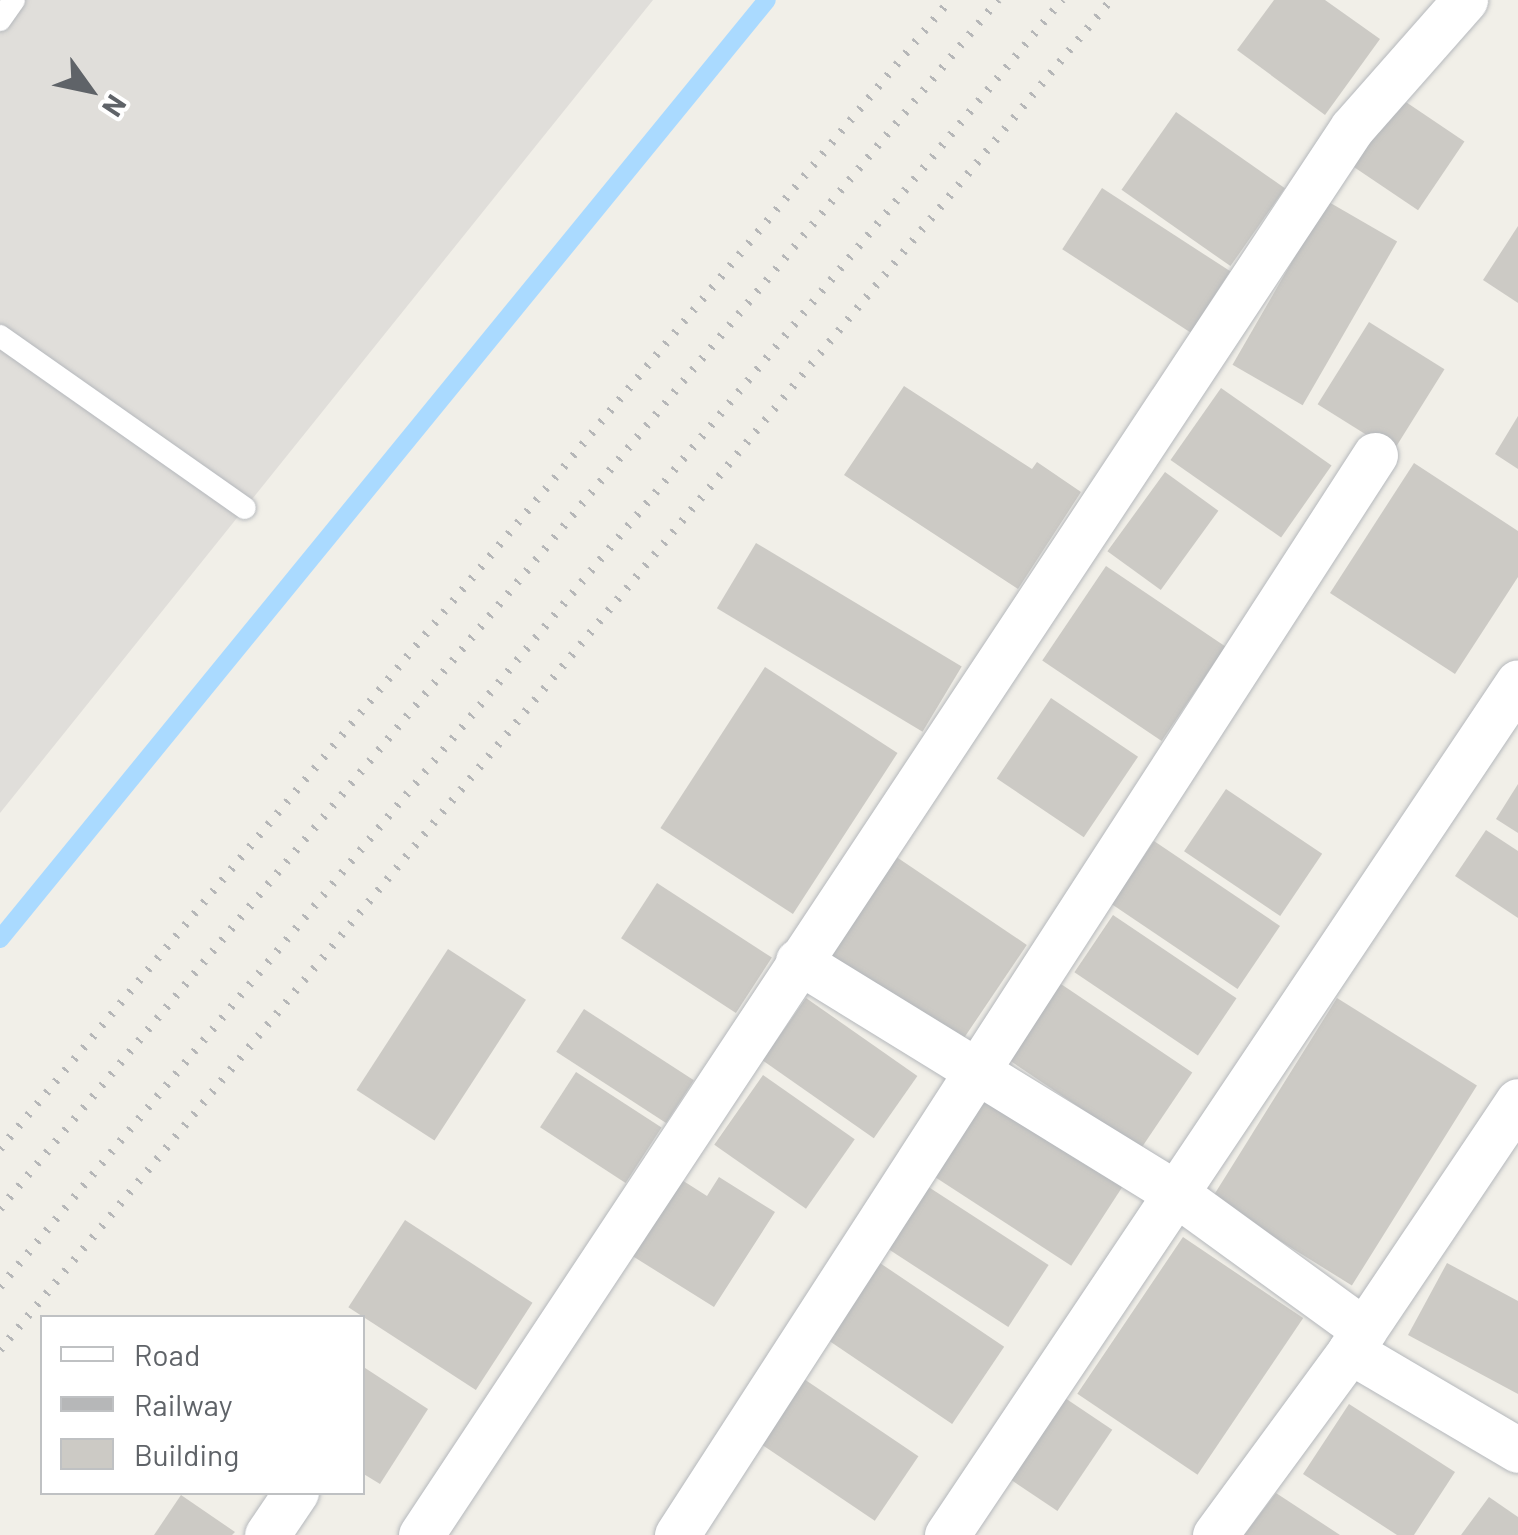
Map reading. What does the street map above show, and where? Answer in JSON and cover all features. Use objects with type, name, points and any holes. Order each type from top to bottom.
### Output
[{"type":"street","points":[[432,1532],[798,961],[1352,128],[1465,0]]},
{"type":"street","points":[[676,1535],[1375,456]]},
{"type":"street","points":[[947,1535],[1518,682]]},
{"type":"street","points":[[798,961],[1178,1195],[1357,1341],[1518,1450]]},
{"type":"street","points":[[1214,1535],[1357,1341],[1518,1102]]},
{"type":"street","points":[[267,1535],[294,1495]]},
{"type":"lane","points":[[0,20],[14,0]]},
{"type":"lane","points":[[0,336],[245,508]]},
{"type":"shaded area","points":[[0,0],[653,0],[0,813]]},
{"type":"building","points":[[1274,0],[1325,0],[1380,39],[1325,115],[1237,50]]},
{"type":"building","points":[[1394,94],[1464,142],[1418,210],[1348,163]]},
{"type":"building","points":[[1176,112],[1285,188],[1230,266],[1122,190]]},
{"type":"building","points":[[1102,188],[1230,271],[1191,333],[1062,249]]},
{"type":"building","points":[[1327,201],[1397,242],[1303,405],[1232,365]]},
{"type":"building","points":[[1518,226],[1518,303],[1483,280]]},
{"type":"building","points":[[1369,322],[1444,369],[1393,451],[1318,404]]},
{"type":"building","points":[[904,386],[1032,469],[1037,462],[1081,492],[1018,589],[844,475]]},
{"type":"building","points":[[1221,388],[1332,465],[1281,538],[1171,460]]},
{"type":"building","points":[[1518,416],[1518,469],[1495,454]]},
{"type":"building","points":[[1414,463],[1518,531],[1518,577],[1455,674],[1330,593]]},
{"type":"building","points":[[1165,472],[1218,511],[1161,590],[1107,551]]},
{"type":"building","points":[[756,543],[962,667],[923,732],[717,608]]},
{"type":"building","points":[[1106,566],[1225,647],[1162,741],[1042,661]]},
{"type":"building","points":[[765,667],[898,753],[793,914],[660,828]]},
{"type":"building","points":[[1051,698],[1138,757],[1084,837],[997,778]]},
{"type":"building","points":[[1518,784],[1518,833],[1496,819]]},
{"type":"building","points":[[1226,789],[1322,854],[1280,916],[1184,851]]},
{"type":"building","points":[[1486,830],[1518,851],[1518,918],[1455,876]]},
{"type":"building","points":[[1154,841],[1280,926],[1238,989],[1112,904]]},
{"type":"building","points":[[895,856],[1027,945],[960,1044],[828,955]]},
{"type":"building","points":[[657,883],[772,958],[736,1013],[621,938]]},
{"type":"building","points":[[1113,915],[1237,998],[1198,1056],[1074,972]]},
{"type":"building","points":[[448,949],[526,1000],[434,1141],[357,1090]]},
{"type":"building","points":[[1058,982],[1192,1073],[1141,1149],[1007,1058]]},
{"type":"building","points":[[806,998],[917,1076],[874,1138],[762,1060]]},
{"type":"building","points":[[1337,998],[1477,1085],[1352,1286],[1212,1198]]},
{"type":"building","points":[[584,1009],[694,1080],[666,1123],[556,1052]]},
{"type":"building","points":[[576,1072],[662,1128],[626,1183],[540,1127]]},
{"type":"building","points":[[763,1075],[855,1139],[806,1209],[714,1145]]},
{"type":"building","points":[[989,1093],[1126,1182],[1071,1266],[935,1177]]},
{"type":"building","points":[[674,1175],[707,1196],[719,1177],[775,1212],[714,1307],[626,1252]]},
{"type":"building","points":[[927,1186],[1049,1265],[1008,1327],[887,1248]]},
{"type":"building","points":[[405,1220],[532,1303],[476,1390],[348,1307]]},
{"type":"building","points":[[1183,1237],[1303,1318],[1198,1475],[1077,1394]]},
{"type":"building","points":[[874,1259],[1004,1347],[952,1424],[822,1336]]},
{"type":"building","points":[[1447,1263],[1518,1301],[1518,1394],[1408,1335]]},
{"type":"building","points":[[365,1368],[428,1409],[380,1484],[365,1475]]},
{"type":"building","points":[[804,1379],[918,1456],[875,1521],[760,1444]]},
{"type":"building","points":[[1065,1398],[1112,1430],[1057,1511],[1010,1479]]},
{"type":"building","points":[[1349,1404],[1455,1472],[1414,1535],[1397,1535],[1303,1474]]},
{"type":"building","points":[[1276,1493],[1340,1535],[1244,1535]]},
{"type":"building","points":[[181,1495],[235,1532],[154,1535]]},
{"type":"building","points":[[1489,1497],[1518,1517],[1518,1535],[1461,1535]]},
{"type":"waterway","points":[[0,939],[767,0]]},
{"type":"railway","points":[[0,1149],[950,0]]},
{"type":"railway","points":[[0,1209],[998,0]]},
{"type":"railway","points":[[0,1287],[1062,0]]},
{"type":"railway","points":[[0,1350],[1111,0]]}]
